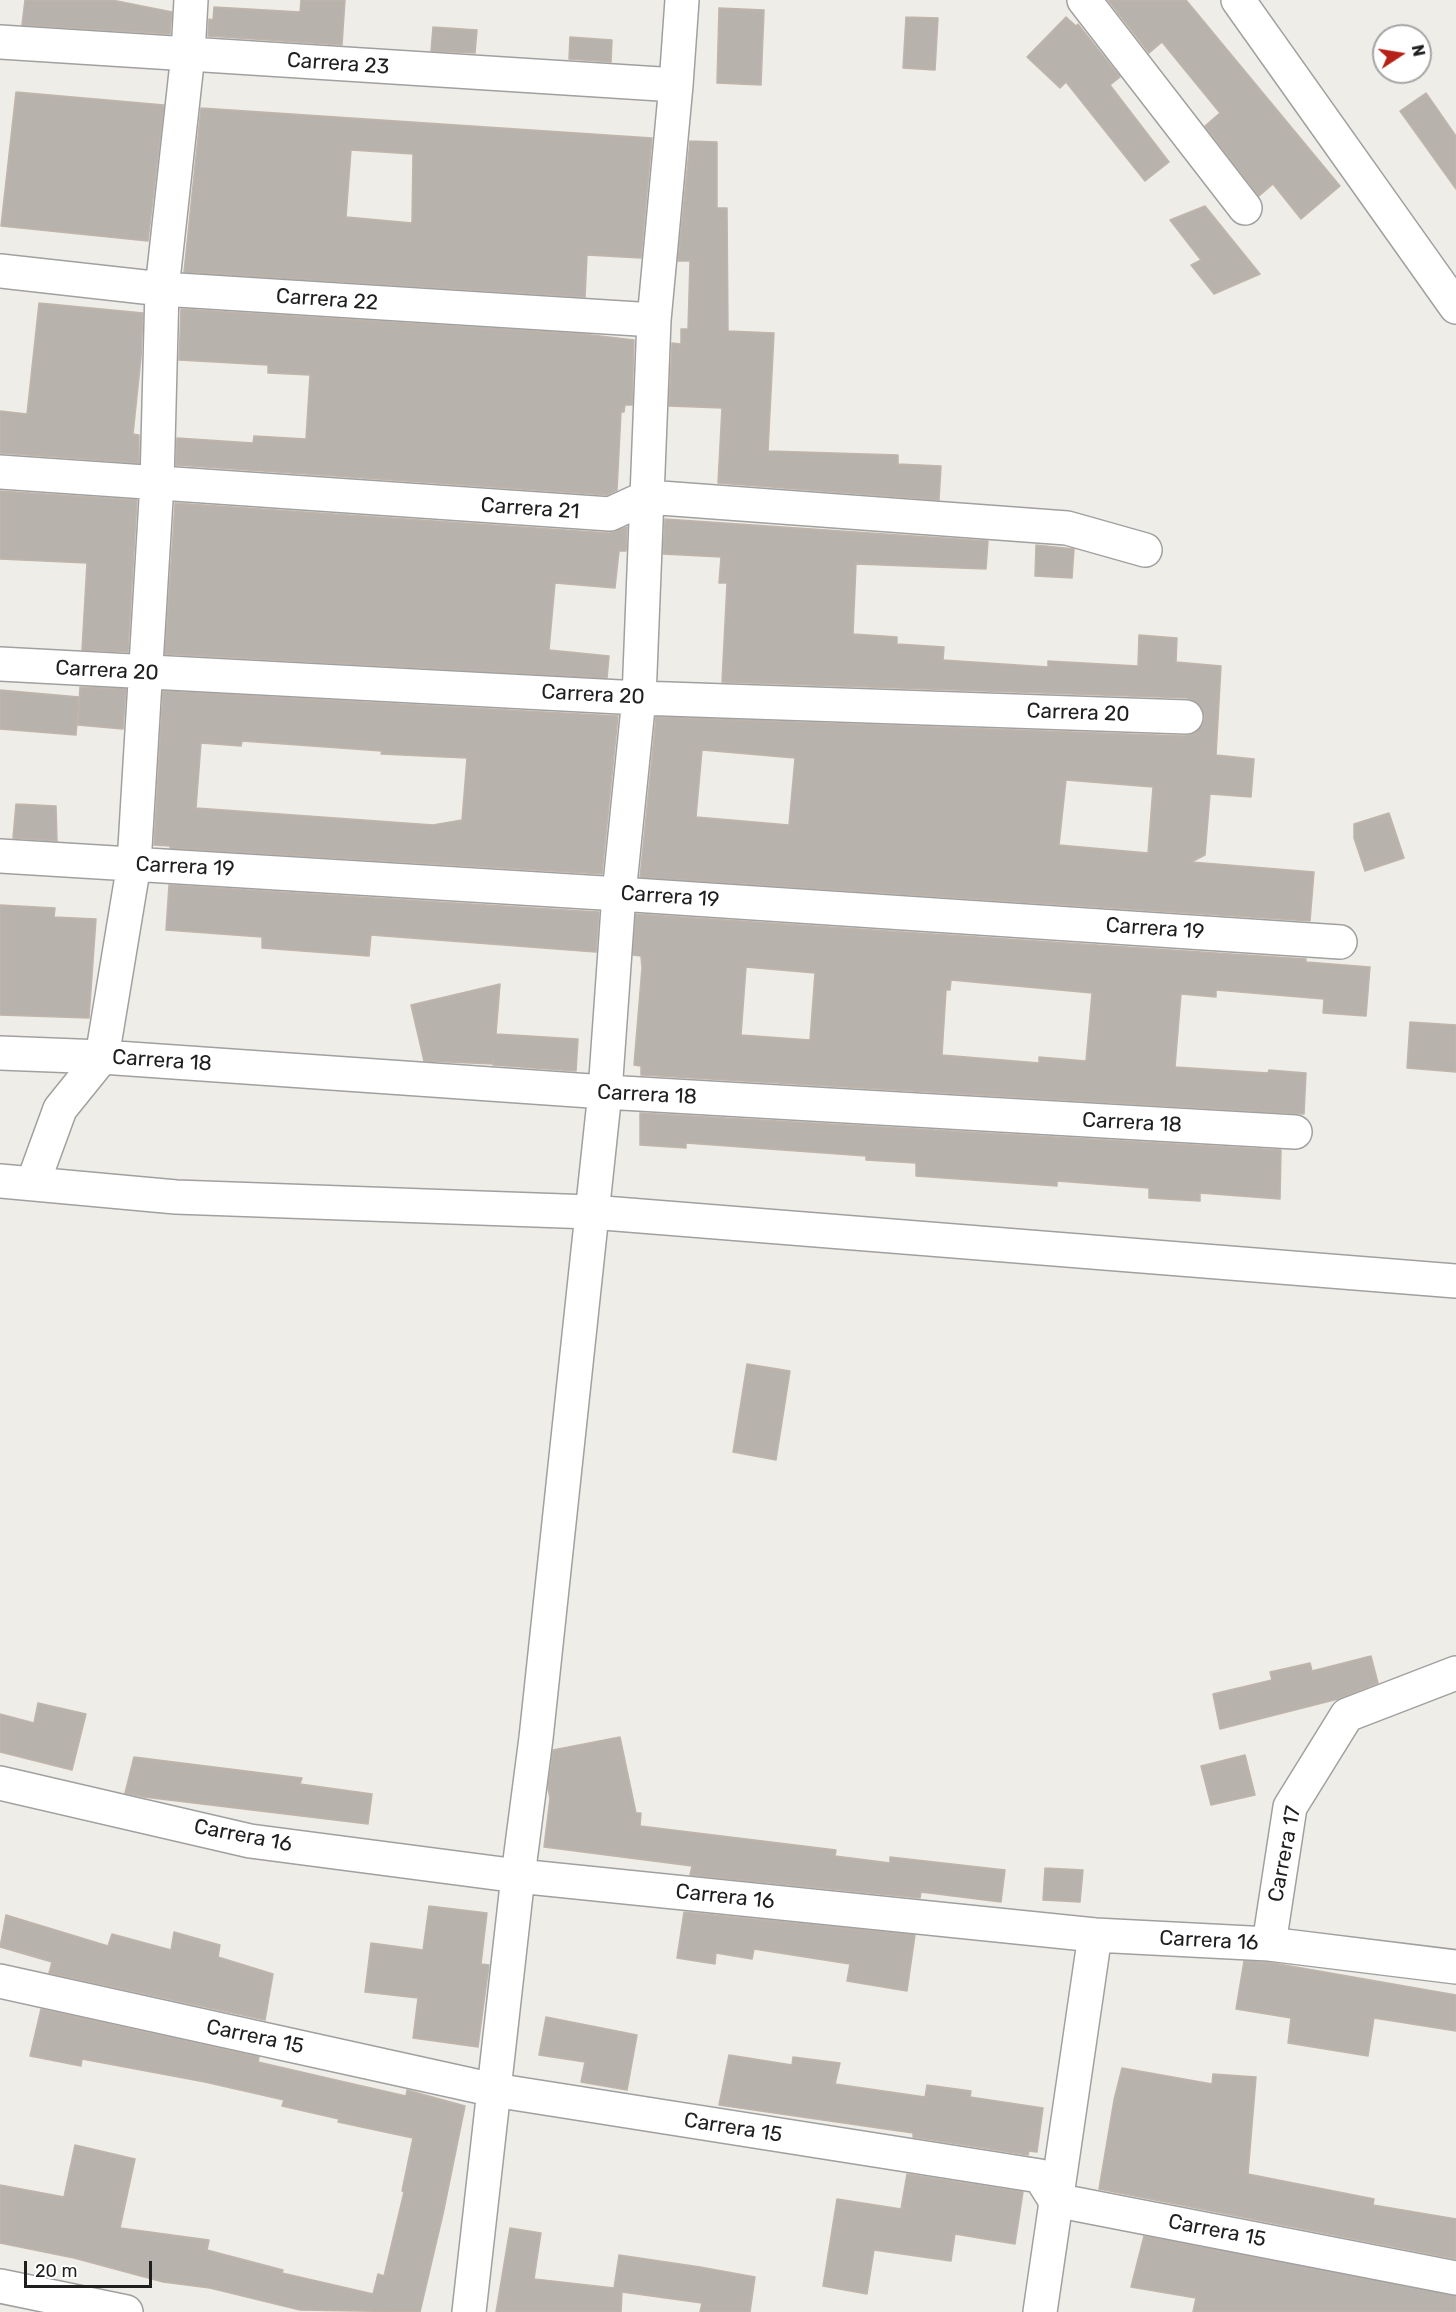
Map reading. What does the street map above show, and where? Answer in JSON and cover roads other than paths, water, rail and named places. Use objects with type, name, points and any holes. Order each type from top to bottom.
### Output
[{"type":"street","points":[[33,1183],[60,1109],[102,1057],[134,864],[157,483],[162,289],[188,54],[191,0]]},
{"type":"street","points":[[469,2312],[536,1737],[605,1092],[619,894],[639,698],[654,320],[682,0]]},
{"type":"street","points":[[1083,0],[1245,208]]},
{"type":"street","points":[[1238,0],[1456,308]]},
{"type":"street","name":"Carrera 23","points":[[0,42],[676,86]]},
{"type":"street","name":"Carrera 22","points":[[0,272],[162,289],[654,320]]},
{"type":"street","name":"Carrera 21","points":[[0,472],[610,514],[647,497],[1067,528],[1145,550]]},
{"type":"street","name":"Carrera 20","points":[[0,664],[146,674],[639,698],[1186,717]]},
{"type":"street","name":"Carrera 19","points":[[0,856],[1340,942]]},
{"type":"street","name":"Carrera 18","points":[[0,1053],[102,1057],[605,1092],[1295,1132]]},
{"type":"street","points":[[0,1181],[176,1197],[591,1212],[1456,1281]]},
{"type":"street","name":"Carrera 17","points":[[1269,1944],[1290,1807],[1347,1715],[1456,1673]]},
{"type":"street","name":"Carrera 16","points":[[0,1783],[250,1841],[518,1876],[1095,1935],[1269,1944],[1456,1967]]},
{"type":"street","points":[[1040,2312],[1095,1935]]},
{"type":"street","name":"Carrera 15","points":[[0,1981],[494,2090],[1040,2176],[1055,2200],[1456,2278]]},
{"type":"street","points":[[0,2286],[126,2312]]}]
